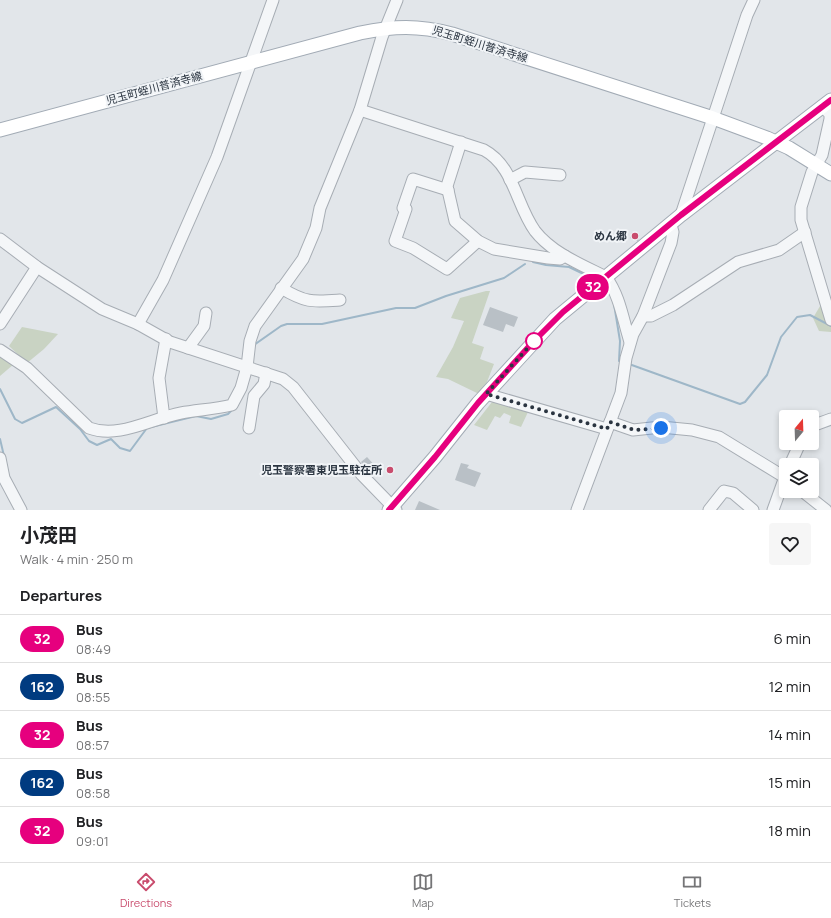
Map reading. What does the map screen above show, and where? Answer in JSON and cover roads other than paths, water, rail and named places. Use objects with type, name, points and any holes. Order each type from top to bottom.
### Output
[{"type":"main road","name":"児玉町蛭川普済寺線","points":[[0,130],[386,27],[424,28],[446,33],[713,118],[777,142],[831,174]]},
{"type":"main road","points":[[392,509],[486,394],[555,320],[671,225],[681,215],[827,103]]},
{"type":"street","points":[[138,324],[163,280],[213,164],[273,0]]},
{"type":"street","points":[[0,350],[27,368],[89,428],[98,431],[116,431],[180,413],[232,405],[241,388],[247,367],[250,341],[255,326],[303,259],[316,228],[320,208],[360,110],[386,27],[397,0]]},
{"type":"street","points":[[681,215],[747,15],[754,0]]},
{"type":"street","points":[[827,103],[830,119],[822,155],[816,164],[801,207],[801,220],[806,232],[831,320]]},
{"type":"street","points":[[360,110],[484,150],[497,158],[510,180],[528,221],[536,232],[566,256],[606,277],[616,293],[630,342]]},
{"type":"street","points":[[461,142],[447,186],[455,221],[478,240],[494,249],[548,258],[560,259],[566,256]]},
{"type":"street","points":[[510,180],[525,172],[560,175]]},
{"type":"street","points":[[448,190],[413,179],[403,208],[406,209],[395,241],[413,248],[447,269],[478,240]]},
{"type":"street","points":[[577,510],[621,393],[630,342],[643,316],[670,243],[673,232],[671,225]]},
{"type":"street","points":[[643,316],[652,316],[673,305],[738,262],[779,250],[806,232]]},
{"type":"street","points":[[0,239],[37,267],[102,309],[138,324],[166,339],[188,348],[283,379],[293,387],[362,475],[392,509]]},
{"type":"street","points":[[0,324],[37,267]]},
{"type":"street","points":[[281,288],[299,299],[317,301],[340,300]]},
{"type":"street","points":[[188,348],[204,326],[206,313]]},
{"type":"street","points":[[164,418],[159,378],[166,339]]},
{"type":"street","points":[[249,428],[254,396],[264,384],[266,373]]},
{"type":"street","points":[[486,394],[609,426],[634,430],[661,428],[692,430],[719,437],[779,472]]},
{"type":"street","points":[[819,423],[831,419]]},
{"type":"street","points":[[0,458],[4,478],[21,510]]},
{"type":"street","points":[[709,510],[724,491],[733,493],[753,510]]},
{"type":"street","points":[[773,510],[779,494]]},
{"type":"street","points":[[811,498],[826,510]]},
{"type":"waterway","points":[[533,262],[569,267],[592,278]]},
{"type":"waterway","points":[[254,345],[281,326],[287,324],[322,324],[396,308],[415,308],[446,296],[504,278],[525,264]]},
{"type":"waterway","points":[[604,287],[609,292]]},
{"type":"waterway","points":[[614,304],[620,341],[619,361],[621,361]]},
{"type":"waterway","points":[[629,364],[740,404],[745,402],[767,375],[781,337],[797,317],[810,315],[831,326]]},
{"type":"waterway","points":[[0,389],[15,419],[22,423],[56,407],[80,429],[89,441],[97,445],[111,439],[120,448],[130,451],[147,428],[196,416],[211,419],[228,414],[233,409]]},
{"type":"waterway","points":[[0,439],[4,456]]},
{"type":"place","name":"めん郷","points":[[635,236]]},
{"type":"place","name":"児玉警察署東児玉駐在所","points":[[390,470]]}]
